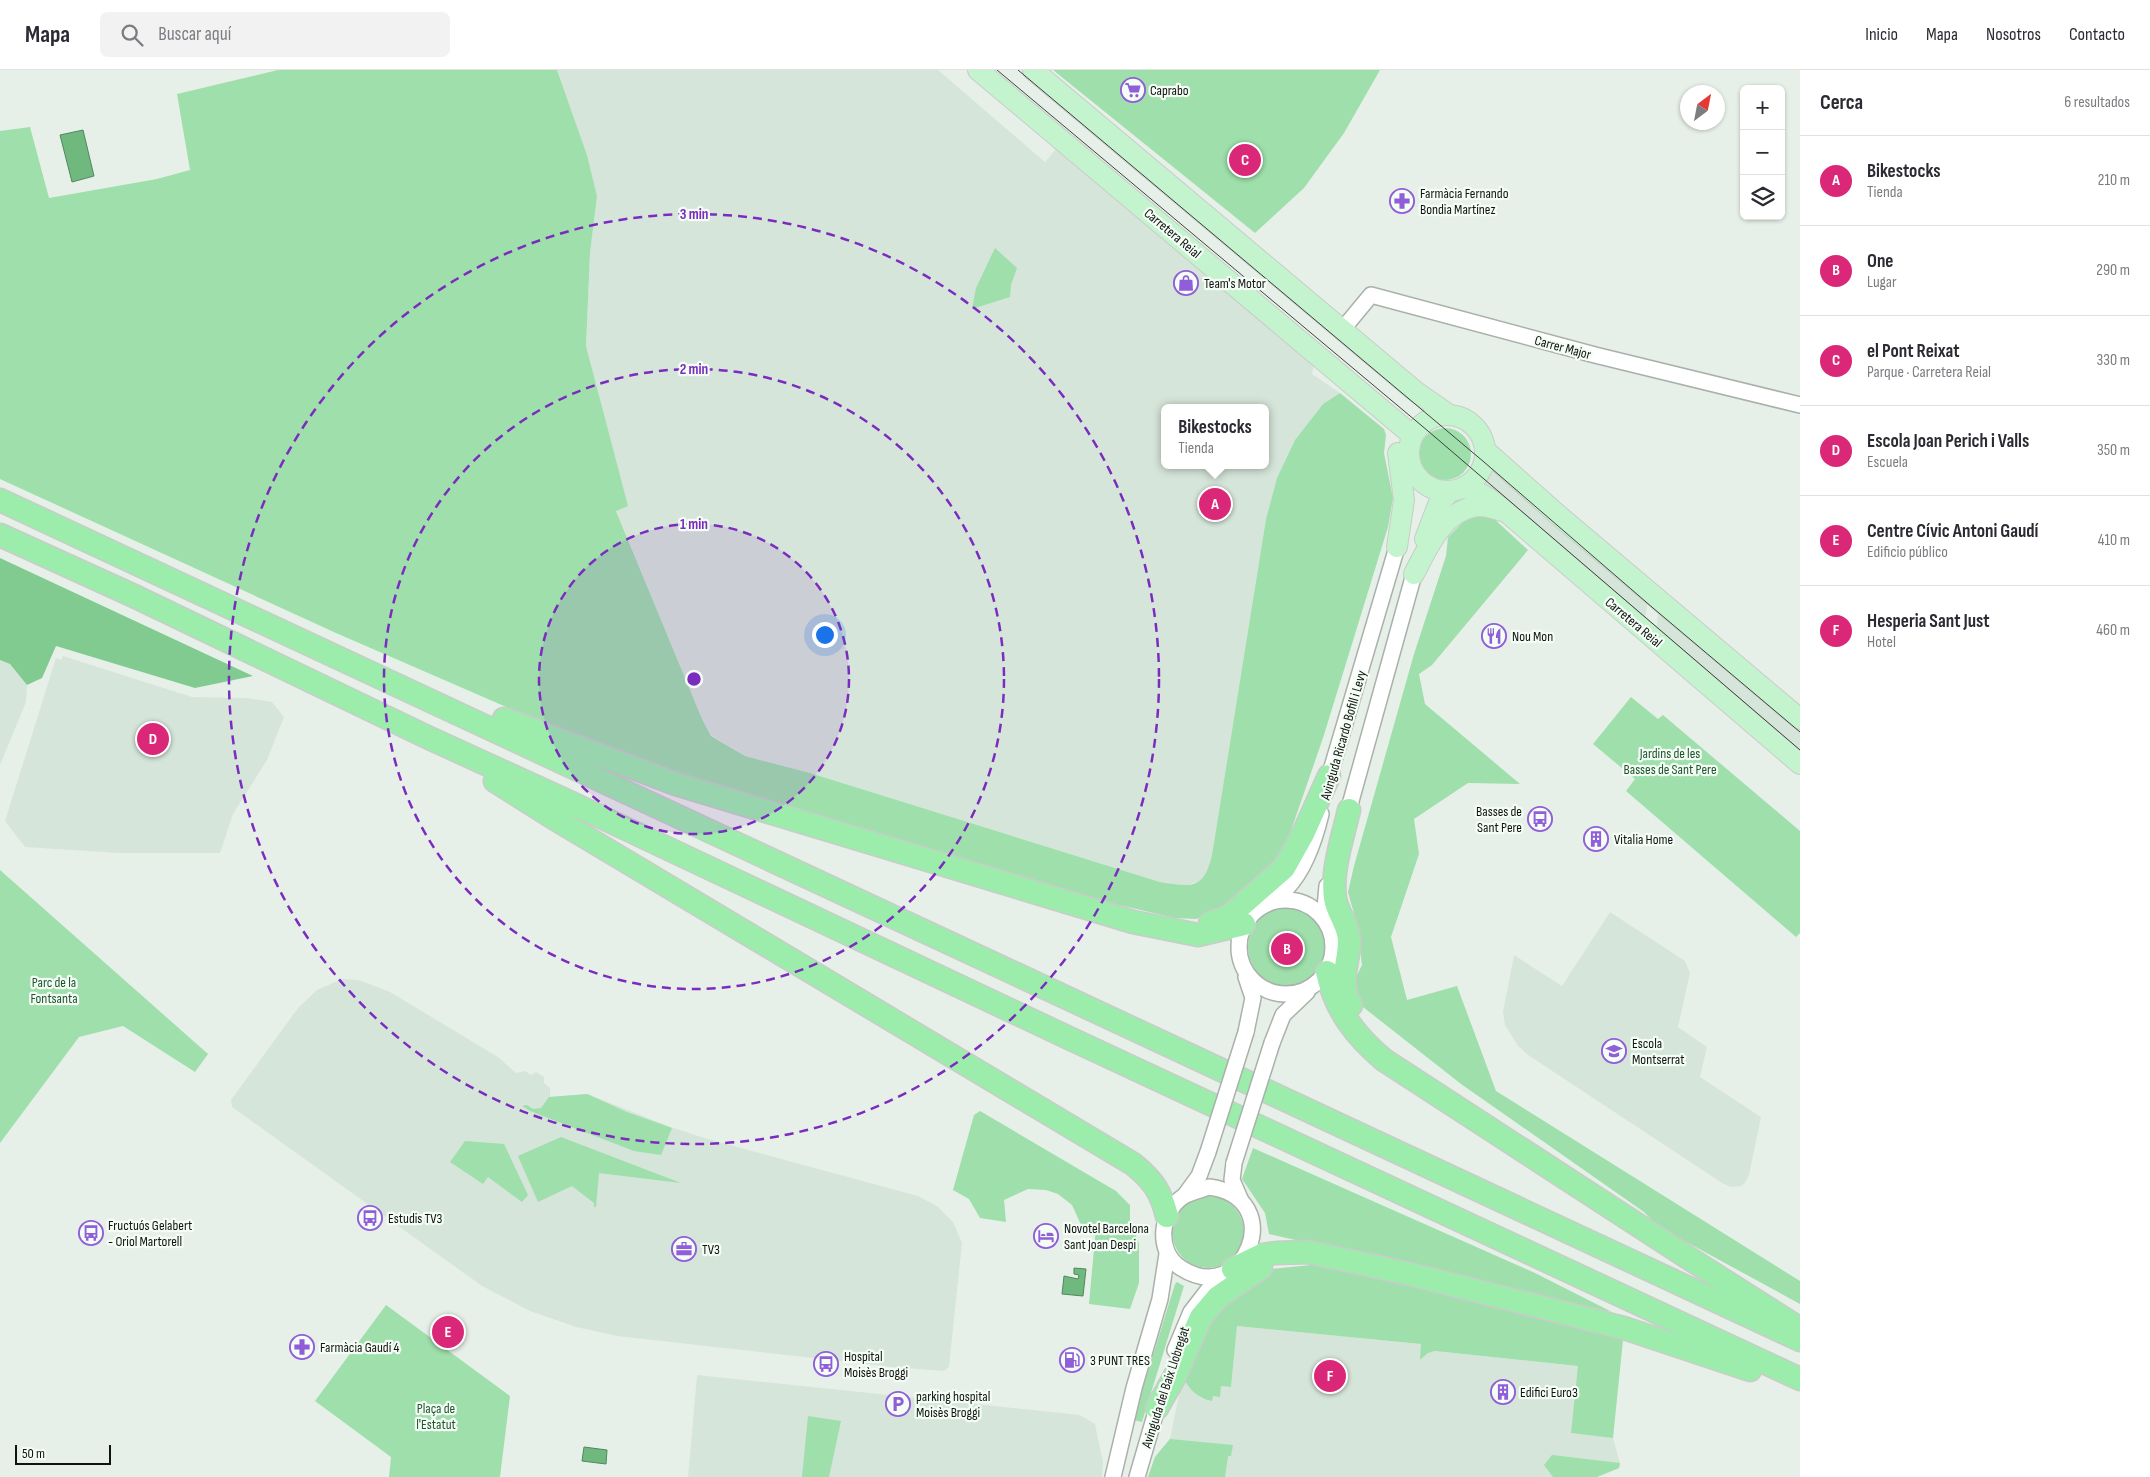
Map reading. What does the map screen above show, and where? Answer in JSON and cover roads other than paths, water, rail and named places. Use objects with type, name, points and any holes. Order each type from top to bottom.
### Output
[{"type":"highway","points":[[0,500],[1800,1340]]},
{"type":"highway","points":[[0,535],[134,596],[427,737],[565,800],[1080,1044],[1800,1379]]},
{"type":"highway","points":[[352,663],[676,784],[923,860],[1155,927],[1198,935],[1244,924]]},
{"type":"highway","points":[[427,737],[552,818],[1133,1164],[1153,1182],[1163,1201],[1167,1216]]},
{"type":"highway","points":[[1155,927],[1188,928],[1215,922],[1228,917],[1268,884],[1284,868],[1289,860],[1329,776]]},
{"type":"highway","points":[[1349,810],[1336,869],[1335,898],[1350,940],[1343,987],[1345,996],[1352,1008],[1382,1044],[1570,1170],[1631,1221]]},
{"type":"highway","points":[[1320,979],[1364,1044],[1384,1060],[1631,1221],[1800,1328]]},
{"type":"highway","points":[[1225,1273],[1262,1255],[1308,1252],[1410,1274],[1624,1328],[1800,1388]]},
{"type":"highway","points":[[1157,1408],[1175,1376],[1201,1317],[1218,1297],[1263,1267],[1285,1260],[1312,1259],[1410,1274]]},
{"type":"main road","name":"Carretera Reial","points":[[978,70],[1412,435]]},
{"type":"main road","points":[[1033,70],[1415,391],[1448,414],[1471,423],[1478,431],[1485,450],[1484,462],[1479,474],[1438,505],[1430,523],[1414,574]]},
{"type":"main road","points":[[1448,414],[1425,421],[1412,435],[1409,450],[1411,464],[1417,477],[1428,487],[1456,490]]},
{"type":"main road","points":[[1392,418],[1399,434],[1399,461],[1404,500],[1397,547]]},
{"type":"main road","points":[[1485,450],[1557,514],[1800,719]]},
{"type":"main road","points":[[1397,547],[1408,526],[1414,502],[1417,477]]},
{"type":"main road","name":"Carretera Reial","points":[[1456,490],[1476,490],[1505,511],[1800,764]]},
{"type":"main road","points":[[1414,574],[1429,544],[1440,528],[1454,516],[1470,508],[1481,506],[1505,511]]},
{"type":"street","name":"Carrer Major","points":[[1342,330],[1371,295],[1595,356],[1800,405]]},
{"type":"street","name":"Avinguda Ricardo Bofill i Levy","points":[[1262,906],[1287,889],[1304,863],[1318,829],[1329,776],[1397,547]]},
{"type":"street","name":"Avinguda Ricardo Bofill i Levy","points":[[1324,919],[1328,872],[1349,810],[1414,574]]},
{"type":"street","points":[[1184,1196],[1209,1187],[1222,1189],[1234,1194],[1249,1212],[1253,1226],[1252,1240],[1244,1258],[1225,1273],[1202,1277],[1189,1273],[1178,1266],[1167,1254],[1164,1228],[1167,1216],[1174,1205],[1194,1184],[1208,1152],[1246,1032],[1253,998],[1241,964],[1238,945],[1244,924],[1249,916],[1262,906],[1280,900],[1301,902],[1314,908],[1330,929],[1333,945],[1332,957],[1320,979],[1290,1006],[1283,1015],[1272,1043],[1234,1163],[1232,1180],[1242,1202]]},
{"type":"street","points":[[1241,964],[1254,983],[1282,996],[1292,995],[1320,979]]},
{"type":"street","name":"Avinguda del Baix Llobregat","points":[[1113,1477],[1134,1388],[1160,1299],[1167,1254]]},
{"type":"street","name":"Avinguda del Baix Llobregat","points":[[1137,1477],[1157,1408],[1184,1327],[1199,1300],[1225,1273]]},
{"type":"tram line","points":[[997,70],[1428,431],[1800,750]]},
{"type":"tram line","points":[[1018,70],[1484,462],[1800,732]]},
{"type":"place","name":"Caprabo","points":[[1133,90]]},
{"type":"place","name":"el Pont Reixat","points":[[1245,160]]},
{"type":"place","name":"Farmàcia Fernando Bondia Martínez","points":[[1402,201]]},
{"type":"place","name":"Team's Motor","points":[[1186,283]]},
{"type":"place","name":"Bikestocks","points":[[1215,504]]},
{"type":"place","name":"Nou Mon","points":[[1494,636]]},
{"type":"place","name":"Escola Joan Perich i Valls","points":[[153,739]]},
{"type":"place","name":"Basses de Sant Pere","points":[[1540,819]]},
{"type":"place","name":"Vitalia Home","points":[[1596,839]]},
{"type":"place","name":"One","points":[[1287,949]]},
{"type":"place","name":"Escola Montserrat","points":[[1614,1051]]},
{"type":"place","name":"Estudis TV3","points":[[370,1218]]},
{"type":"place","name":"Fructuós Gelabert - Oriol Martorell","points":[[91,1233]]},
{"type":"place","name":"Novotel Barcelona Sant Joan Despi","points":[[1046,1236]]},
{"type":"place","name":"TV3","points":[[684,1249]]},
{"type":"place","name":"Centre Cívic Antoni Gaudí","points":[[448,1332]]},
{"type":"place","name":"Farmàcia Gaudí 4","points":[[302,1347]]},
{"type":"place","name":"3 PUNT TRES","points":[[1072,1360]]},
{"type":"place","name":"Hospital Moisès Broggi","points":[[826,1364]]},
{"type":"place","name":"Hesperia Sant Just","points":[[1330,1376]]},
{"type":"place","name":"Edifici Euro3","points":[[1503,1392]]},
{"type":"place","name":"parking hospital Moisès Broggi","points":[[898,1404]]},
{"type":"park label","name":"Jardins de les Basses de Sant Pere","points":[[1670,762]]},
{"type":"park label","name":"Parc de la Fontsanta","points":[[54,990]]},
{"type":"park label","name":"Plaça de l'Estatut","points":[[436,1416]]}]
